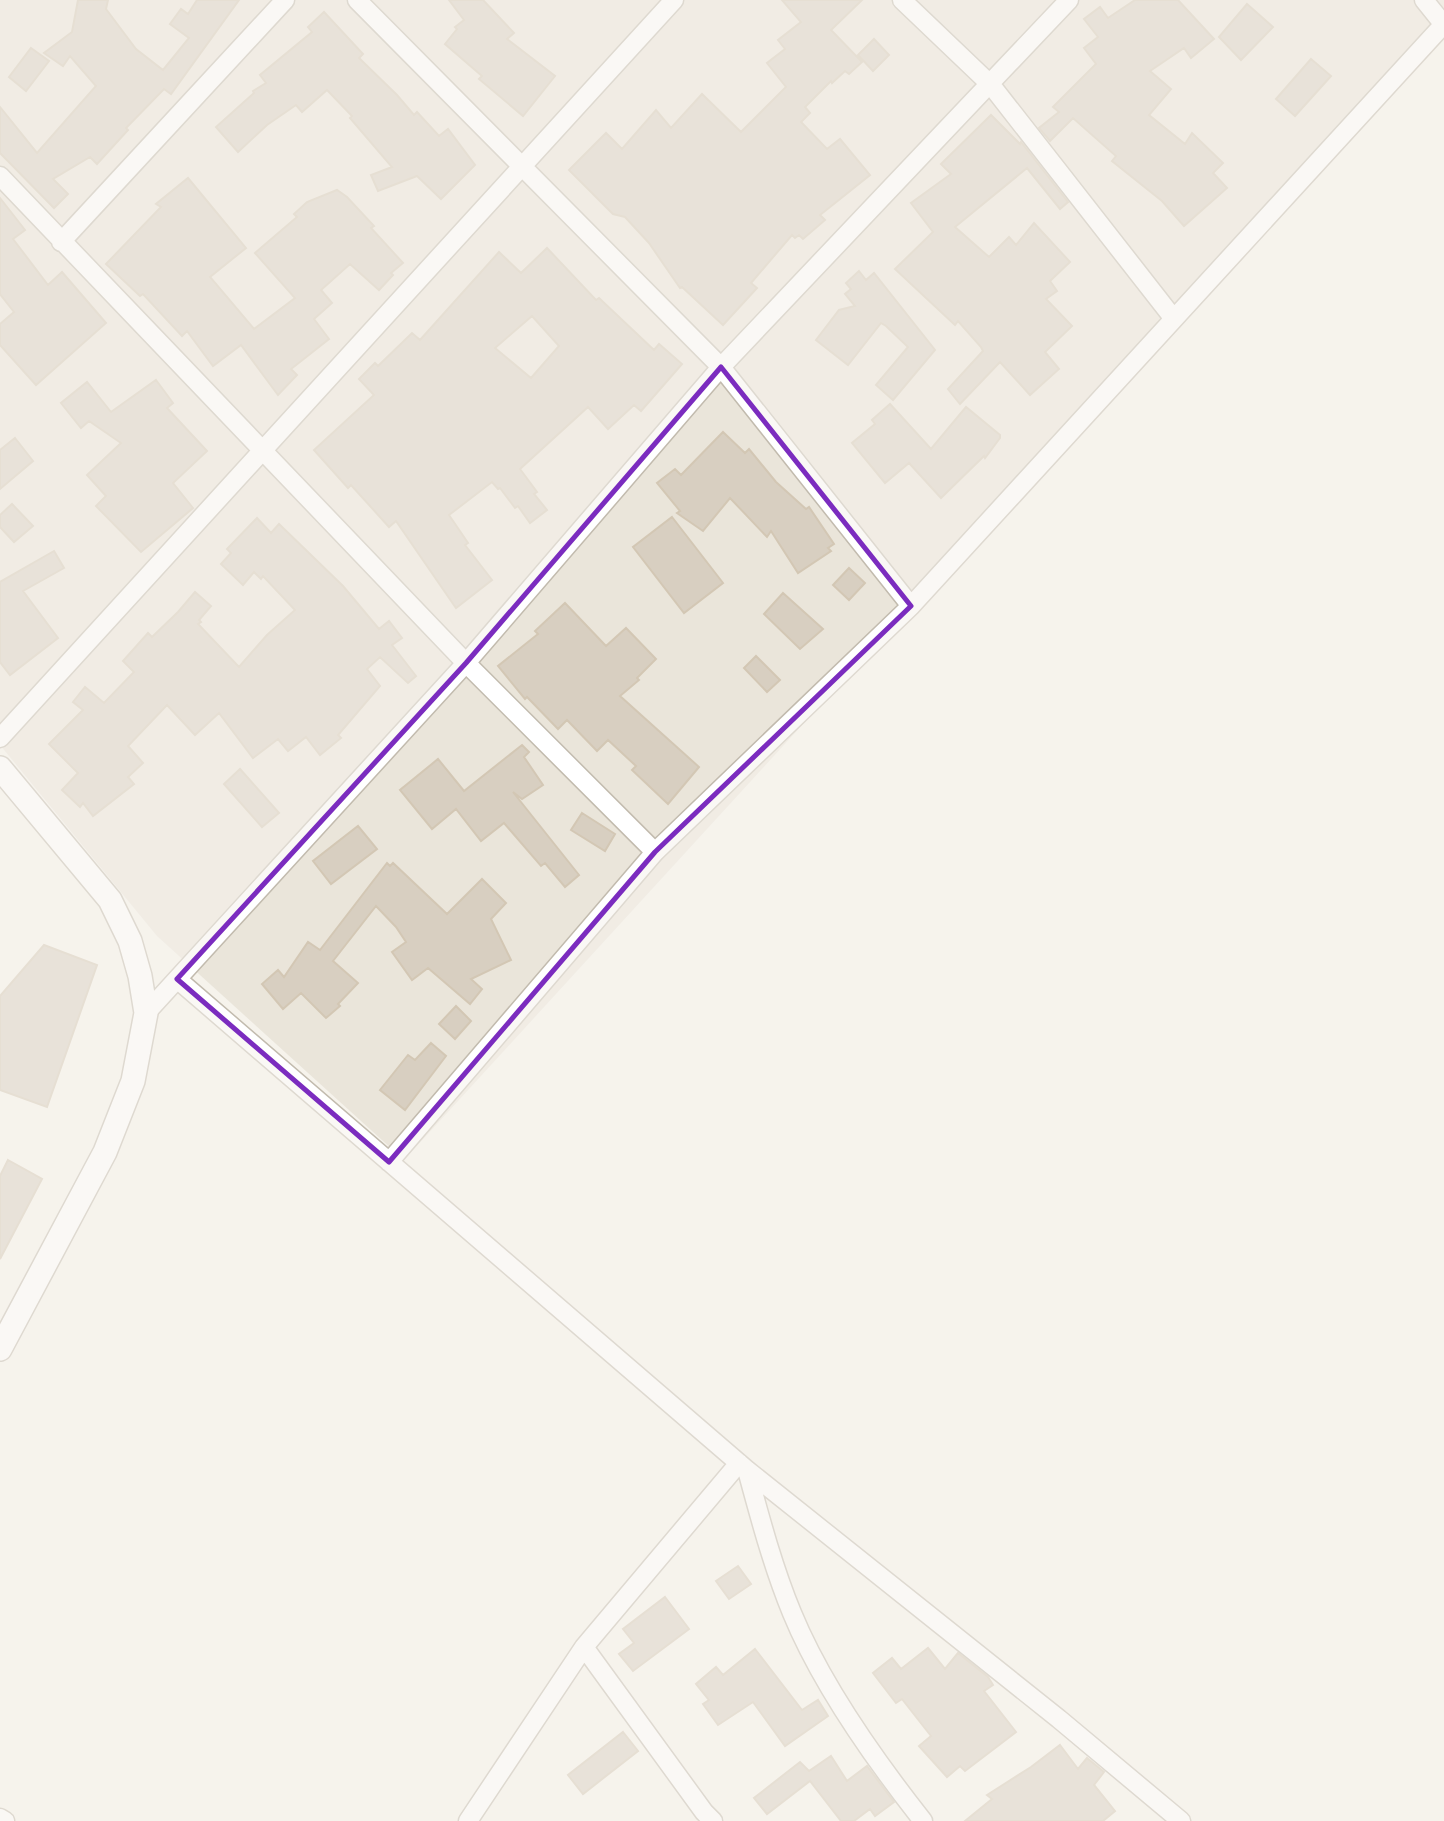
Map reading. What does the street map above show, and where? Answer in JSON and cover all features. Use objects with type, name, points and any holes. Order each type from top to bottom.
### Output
[{"type":"street","points":[[61,242],[285,0]]},
{"type":"street","points":[[357,0],[721,367],[911,606]]},
{"type":"street","points":[[0,738],[674,0]]},
{"type":"street","points":[[902,0],[991,85],[1174,319]]},
{"type":"street","points":[[146,1013],[466,663],[721,367],[1069,0]]},
{"type":"street","points":[[389,1162],[655,852],[911,606],[1444,24],[1424,0]]},
{"type":"street","points":[[0,176],[466,663],[655,852]]},
{"type":"street","points":[[0,768],[110,900],[130,941],[140,976],[146,1013],[133,1081],[105,1152],[0,1349]]},
{"type":"street","points":[[177,979],[743,1467],[1059,1719],[1181,1821]]},
{"type":"street","points":[[468,1821],[584,1647],[743,1467]]},
{"type":"street","points":[[743,1467],[776,1573],[817,1665],[895,1786],[923,1821]]},
{"type":"street","points":[[584,1647],[713,1821]]},
{"type":"street","points":[[0,1818],[5,1821]]},
{"type":"highlighted area","points":[[721,367],[911,606],[655,852],[389,1162],[177,979],[466,663]]},
{"type":"shaded area","points":[[0,0],[1444,0],[1444,24],[404,1160],[157,936],[0,745]]},
{"type":"building","points":[[78,0],[108,0],[106,9],[136,49],[163,70],[189,38],[170,24],[181,9],[188,14],[197,0],[239,0],[171,94],[164,89],[126,128],[128,130],[97,164],[90,157],[53,179],[68,194],[54,208],[0,153],[0,107],[37,153],[96,86],[70,56],[63,66],[44,53],[72,32]]},
{"type":"building","points":[[449,0],[483,0],[514,33],[507,39],[555,76],[523,116],[479,79],[482,76],[445,44],[457,29],[455,27],[464,20]]},
{"type":"building","points":[[782,0],[862,0],[831,30],[862,62],[849,74],[845,71],[832,83],[831,81],[805,107],[810,113],[801,122],[827,149],[840,139],[870,175],[820,215],[825,220],[803,239],[799,235],[795,238],[792,235],[751,283],[757,288],[723,325],[680,288],[649,243],[625,217],[613,214],[569,170],[606,133],[622,149],[656,110],[671,128],[702,94],[741,132],[786,87],[767,63],[785,49],[778,40],[801,22]]},
{"type":"building","points":[[1135,0],[1178,0],[1214,39],[1191,58],[1184,48],[1150,71],[1171,89],[1149,115],[1185,144],[1192,133],[1223,163],[1213,173],[1227,188],[1184,226],[1162,201],[1112,161],[1116,156],[1073,118],[1050,141],[1039,128],[1059,112],[1053,107],[1096,64],[1084,48],[1098,37],[1084,19],[1100,7],[1108,18]]},
{"type":"building","points":[[1247,4],[1273,27],[1241,60],[1219,37]]},
{"type":"building","points":[[324,12],[363,54],[359,58],[414,115],[417,112],[439,136],[448,129],[475,165],[441,199],[417,176],[378,191],[371,175],[392,167],[350,118],[352,116],[327,90],[302,112],[296,105],[267,125],[238,152],[216,127],[254,93],[253,91],[266,83],[260,75],[312,32],[308,27]]},
{"type":"building","points":[[874,39],[889,55],[873,71],[858,55]]},
{"type":"building","points":[[31,48],[49,61],[26,91],[9,77]]},
{"type":"building","points":[[1311,59],[1331,76],[1295,116],[1276,99]]},
{"type":"building","points":[[991,115],[1020,144],[1021,142],[1068,202],[1060,209],[1027,168],[955,227],[989,257],[1009,237],[1016,245],[1034,223],[1070,262],[1050,281],[1057,291],[1046,299],[1072,326],[1045,352],[1059,369],[1030,395],[1000,362],[960,404],[948,389],[983,351],[958,321],[955,325],[895,269],[933,232],[911,203],[951,174],[941,164]]},
{"type":"building","points":[[188,178],[246,248],[210,277],[254,329],[295,298],[255,253],[297,217],[294,214],[307,202],[337,190],[374,226],[371,228],[403,263],[391,273],[393,275],[379,290],[350,264],[321,290],[332,303],[314,319],[329,339],[291,369],[297,375],[278,395],[241,345],[213,366],[187,331],[182,336],[143,294],[140,296],[106,264],[161,207],[156,204]]},
{"type":"building","points":[[0,198],[25,230],[13,239],[48,285],[62,272],[106,323],[36,385],[0,345],[0,324],[14,312],[0,294]]},
{"type":"building","points":[[547,248],[596,300],[599,298],[654,350],[659,344],[682,364],[641,411],[634,405],[608,429],[588,407],[520,469],[547,510],[530,523],[518,506],[515,508],[492,482],[449,515],[468,543],[465,545],[492,580],[456,608],[396,521],[389,527],[351,485],[348,488],[314,450],[374,395],[359,379],[375,363],[378,366],[412,333],[420,340],[499,252],[521,273]],"holes":[[[532,316],[559,346],[531,378],[495,348]]]},
{"type":"building","points":[[859,271],[866,280],[874,273],[935,350],[893,400],[876,385],[908,347],[886,326],[881,323],[848,365],[816,340],[839,310],[855,306],[845,294],[851,289],[846,283]]},
{"type":"building","points":[[156,380],[173,403],[167,408],[207,451],[173,483],[193,508],[141,552],[96,506],[106,496],[87,475],[121,443],[89,421],[81,428],[61,403],[87,382],[111,412]]},
{"type":"building","points":[[890,404],[931,449],[966,407],[1000,435],[1000,438],[985,458],[984,456],[941,498],[909,463],[885,483],[852,443],[875,424],[872,420]]},
{"type":"building","points":[[723,432],[745,453],[749,449],[776,482],[806,509],[809,507],[834,544],[828,548],[831,551],[798,573],[771,531],[767,537],[730,498],[703,531],[677,513],[680,511],[657,483],[675,469],[681,475]]},
{"type":"building","points":[[15,438],[33,461],[0,489],[0,450]]},
{"type":"building","points":[[12,504],[33,526],[14,542],[0,527],[0,515]]},
{"type":"building","points":[[672,517],[723,583],[684,613],[633,547]]},
{"type":"building","points":[[257,518],[271,533],[279,524],[343,586],[379,629],[389,621],[402,638],[392,645],[416,676],[408,683],[380,657],[367,669],[380,686],[338,735],[341,738],[320,755],[306,737],[288,751],[278,739],[253,758],[219,713],[195,735],[167,705],[128,746],[143,763],[128,777],[134,784],[93,816],[83,803],[80,807],[62,790],[78,773],[49,744],[83,710],[73,702],[85,687],[104,703],[134,672],[123,661],[148,633],[152,637],[195,592],[211,606],[198,624],[239,667],[267,635],[295,610],[263,576],[261,579],[254,572],[243,585],[221,564],[231,553],[227,549]]},
{"type":"building","points":[[54,551],[64,568],[23,591],[58,638],[10,675],[0,662],[0,582]]},
{"type":"building","points":[[849,568],[865,583],[849,600],[833,585]]},
{"type":"building","points":[[783,593],[823,629],[800,649],[764,614]]},
{"type":"building","points":[[565,603],[606,646],[626,628],[656,659],[637,678],[639,680],[620,696],[699,767],[668,804],[632,770],[636,766],[608,740],[597,751],[567,720],[558,729],[527,697],[525,699],[498,666],[538,634],[535,631]]},
{"type":"building","points":[[756,656],[780,680],[767,692],[744,668]]},
{"type":"building","points":[[522,745],[529,752],[524,757],[543,785],[522,799],[513,792],[579,875],[565,887],[545,863],[541,866],[504,823],[481,841],[456,809],[432,829],[400,790],[438,759],[464,791]]},
{"type":"building","points":[[240,769],[279,813],[262,827],[224,784]]},
{"type":"building","points":[[582,813],[615,834],[605,851],[571,830]]},
{"type":"building","points":[[358,826],[377,849],[331,884],[313,861]]},
{"type":"building","points":[[387,863],[390,866],[393,863],[447,914],[482,879],[506,903],[491,919],[511,960],[471,979],[482,989],[470,1004],[428,968],[412,980],[392,952],[406,942],[376,906],[333,961],[358,983],[338,1004],[340,1006],[326,1018],[301,993],[283,1009],[262,984],[278,970],[284,977],[308,942],[320,950]]},
{"type":"building","points":[[44,945],[97,965],[47,1107],[0,1090],[0,996]]},
{"type":"building","points":[[456,1006],[471,1021],[455,1039],[439,1024]]},
{"type":"building","points":[[431,1043],[446,1056],[405,1110],[380,1090],[408,1055],[415,1060]]},
{"type":"building","points":[[8,1160],[42,1179],[0,1259],[0,1176]]},
{"type":"building","points":[[738,1566],[751,1584],[729,1599],[716,1581]]},
{"type":"building","points":[[665,1597],[689,1629],[633,1671],[619,1654],[634,1643],[623,1629]]},
{"type":"building","points":[[928,1648],[945,1669],[958,1653],[988,1677],[993,1685],[984,1691],[1016,1732],[965,1771],[960,1766],[947,1777],[919,1746],[931,1736],[902,1699],[896,1703],[873,1673],[892,1658],[901,1669]]},
{"type":"building","points":[[755,1649],[802,1710],[818,1700],[828,1716],[785,1746],[753,1702],[718,1725],[703,1704],[709,1700],[696,1684],[716,1667],[723,1675]]},
{"type":"building","points":[[623,1732],[638,1751],[583,1794],[568,1775]]},
{"type":"building","points":[[1060,1745],[1078,1769],[1087,1758],[1104,1772],[1094,1785],[1115,1811],[1103,1821],[965,1821],[992,1799],[987,1795]]},
{"type":"building","points":[[831,1756],[847,1781],[867,1766],[894,1802],[875,1816],[870,1809],[854,1821],[841,1821],[810,1781],[767,1814],[754,1798],[800,1762],[809,1771]]}]
